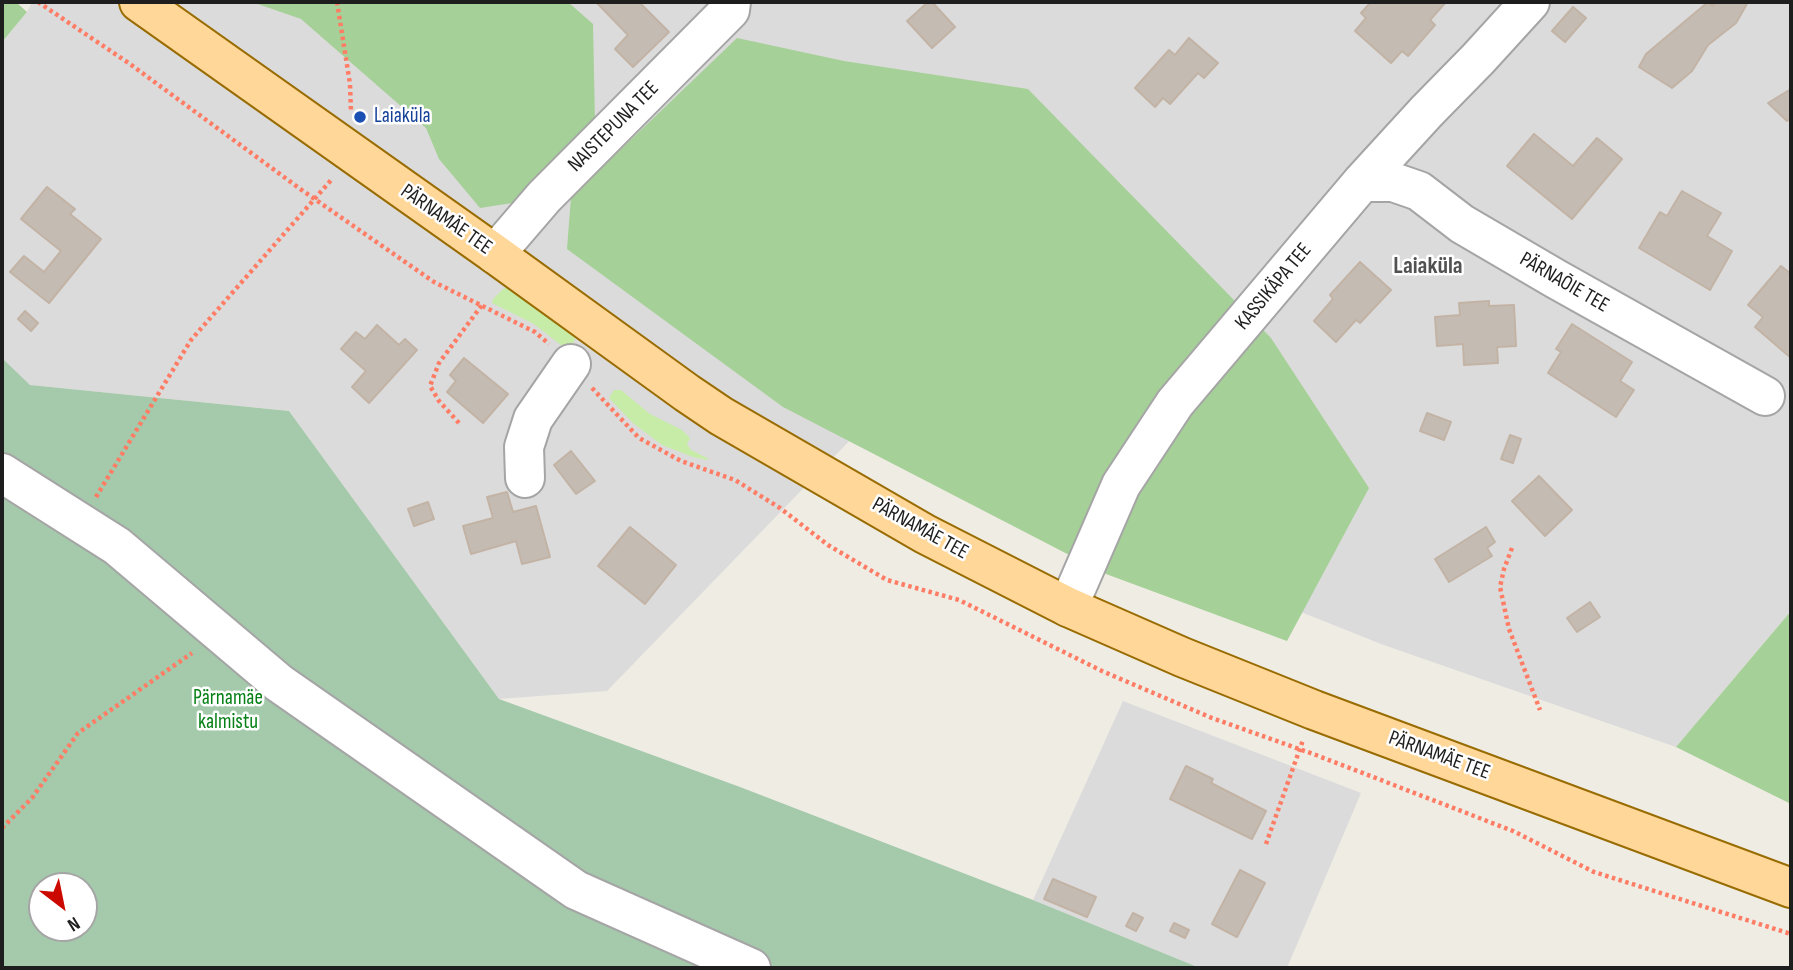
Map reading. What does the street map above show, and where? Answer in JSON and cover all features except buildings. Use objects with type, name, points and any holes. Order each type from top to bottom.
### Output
[{"type":"main road","name":"PÄRNAMÄE TEE","points":[[139,2],[721,416],[925,534],[1068,607],[1181,657],[1314,710],[1791,888]]},
{"type":"street","name":"NAISTEPUNA TEE","points":[[495,254],[544,197],[730,10],[731,2]]},
{"type":"street","name":"KASSIKÄPA TEE","points":[[1068,607],[1121,485],[1175,403],[1362,182],[1530,2]]},
{"type":"street","name":"PÄRNAÕIE TEE","points":[[1362,182],[1393,182],[1419,191],[1462,224],[1765,396]]},
{"type":"street","points":[[526,478],[524,447],[533,419],[571,364]]},
{"type":"street","points":[[2,473],[117,546],[279,683],[576,890],[751,968]]},
{"type":"path","points":[[38,2],[130,64]]},
{"type":"path","points":[[81,523],[191,341],[354,155],[350,84],[337,2]]},
{"type":"path","points":[[459,423],[439,401],[430,386],[439,363],[482,305]]},
{"type":"path","points":[[1513,548],[1500,587],[1509,629],[1540,710]]},
{"type":"path","points":[[2,828],[32,798],[78,733],[192,653],[218,631]]},
{"type":"path","points":[[1266,844],[1314,710]]},
{"type":"shaded area","points":[[32,2],[1791,2],[1791,611],[1676,747],[1381,644],[856,434],[607,691],[499,699],[289,411],[29,385],[2,358],[2,42]]},
{"type":"shaded area","points":[[1123,701],[1361,793],[1287,968],[1200,968],[1033,900]]},
{"type":"green space","points":[[2,2],[16,2],[27,12],[2,42]]},
{"type":"green space","points":[[252,2],[568,2],[593,24],[595,122],[519,202],[480,208],[439,159],[426,128],[301,19]]},
{"type":"green space","points":[[737,38],[844,61],[1028,89],[1271,338],[1369,488],[1287,641],[1106,574],[783,407],[567,249],[571,197]]},
{"type":"green space","points":[[511,284],[573,330],[575,339],[572,346],[566,349],[534,324],[492,303],[502,290]]},
{"type":"green space","name":"Pärnamäe kalmistu","points":[[2,358],[30,385],[289,411],[499,699],[740,787],[1033,900],[1200,968],[2,968]]},
{"type":"green space","points":[[614,390],[621,390],[650,414],[682,430],[690,438],[687,444],[691,450],[709,459],[693,457],[662,445],[633,423],[609,398]]},
{"type":"green space","points":[[1791,611],[1791,804],[1676,747]]},
{"type":"place","name":"Laiaküla","points":[[360,117]]},
{"type":"district","name":"Laiaküla","points":[[1428,267]]}]
